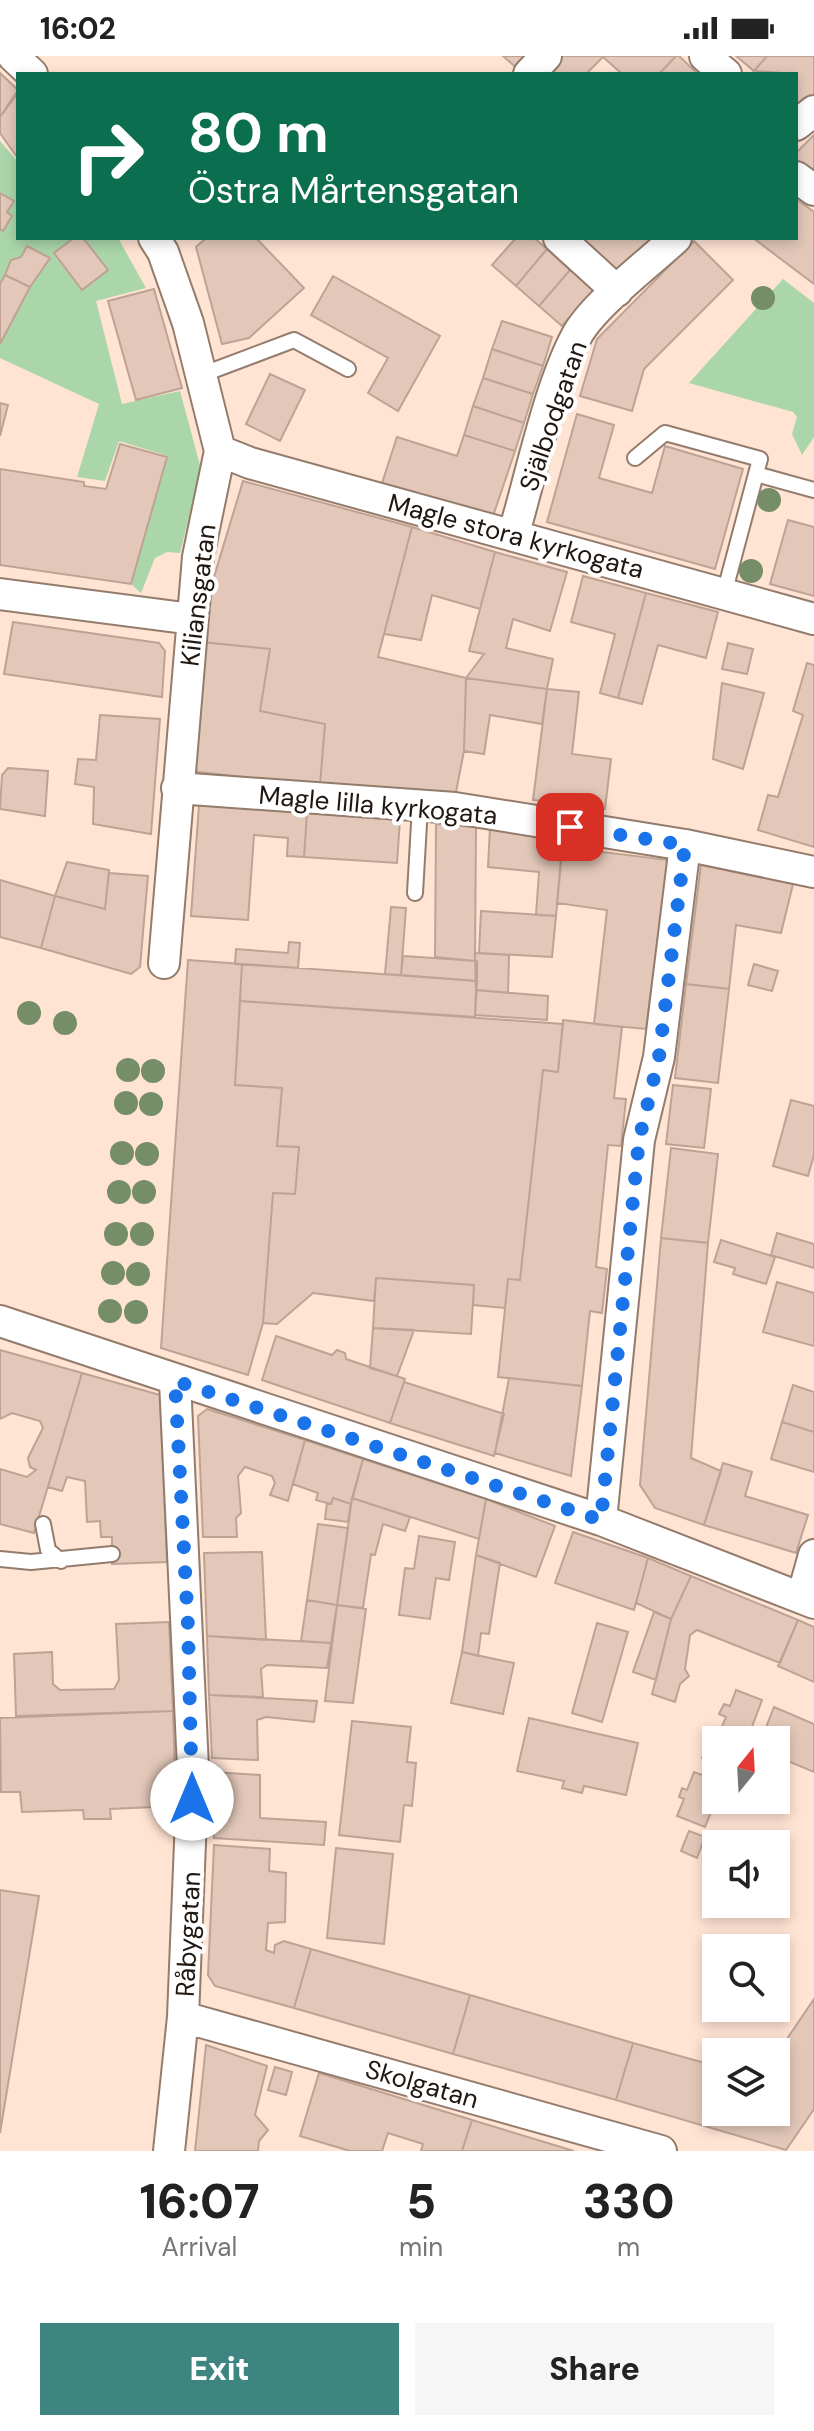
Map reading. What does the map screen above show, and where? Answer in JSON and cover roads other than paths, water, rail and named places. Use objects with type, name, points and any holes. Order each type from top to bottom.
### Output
[{"type":"street","points":[[13,56],[30,72]]},
{"type":"street","points":[[531,72],[546,56]]},
{"type":"street","points":[[705,56],[724,72]]},
{"type":"street","points":[[798,123],[814,111]]},
{"type":"street","name":"Kiliansgatan","points":[[155,240],[163,252],[188,323],[220,451],[198,557],[164,963]]},
{"type":"street","points":[[561,240],[617,291]]},
{"type":"street","name":"Själbodgatan","points":[[513,536],[561,375],[577,335],[617,291],[674,240]]},
{"type":"street","name":"Magle stora kyrkogata","points":[[220,451],[250,463],[814,619]]},
{"type":"street","points":[[0,594],[192,619]]},
{"type":"street","name":"Magle lilla kyrkogata","points":[[177,788],[455,808],[685,845],[814,872]]},
{"type":"street","points":[[601,1520],[639,1140],[659,1057],[685,845]]},
{"type":"street","points":[[0,1321],[601,1520],[808,1600],[814,1555]]},
{"type":"street","name":"Råbygatan","points":[[169,2151],[183,2017],[193,1768],[175,1553],[175,1381]]},
{"type":"street","name":"Skolgatan","points":[[183,2017],[661,2151]]},
{"type":"lane","points":[[201,375],[294,340],[348,369]]},
{"type":"lane","points":[[635,458],[665,433],[760,459],[724,594]]},
{"type":"lane","points":[[756,474],[814,490]]},
{"type":"lane","points":[[415,893],[420,806]]},
{"type":"lane","points":[[43,1524],[48,1550],[61,1561]]},
{"type":"lane","points":[[0,1559],[61,1561],[112,1554]]}]
